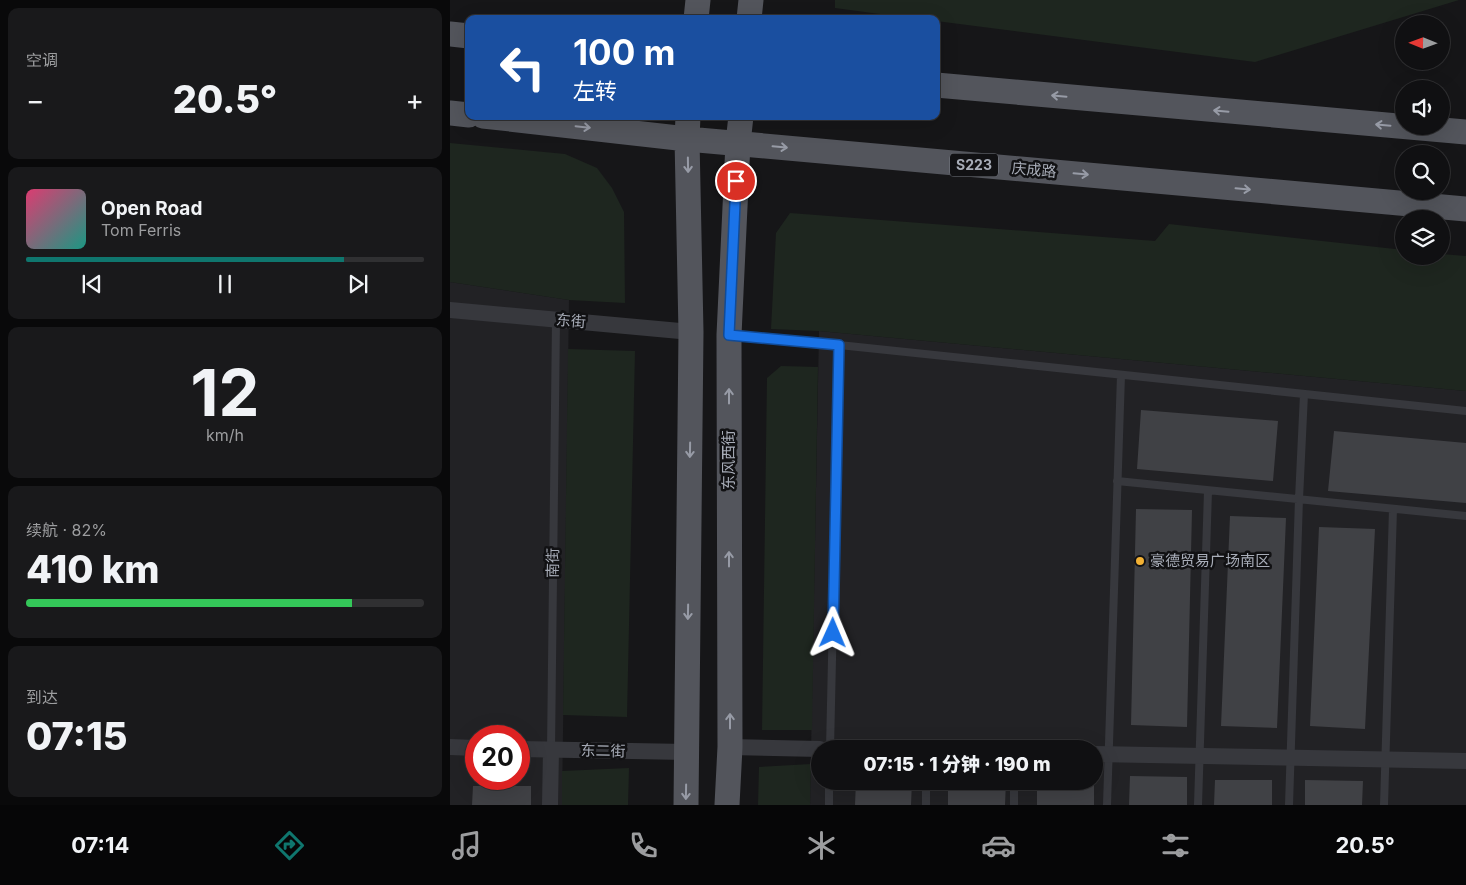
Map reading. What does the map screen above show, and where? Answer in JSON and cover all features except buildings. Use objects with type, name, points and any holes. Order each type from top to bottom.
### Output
[{"type":"main road","points":[[696,15],[698,0]]},
{"type":"main road","points":[[749,15],[751,0]]},
{"type":"main road","points":[[450,34],[465,36]]},
{"type":"main road","points":[[940,86],[1466,132]]},
{"type":"main road","points":[[450,113],[465,115]]},
{"type":"main road","name":"庆成路","points":[[558,120],[688,127],[738,143],[1466,210]]},
{"type":"main road","name":"东风西街","points":[[728,805],[730,747],[729,335],[741,120]]},
{"type":"main road","points":[[686,805],[691,332],[688,127]]},
{"type":"street","name":"东街","points":[[450,310],[691,332]]},
{"type":"street","points":[[450,747],[465,748]]},
{"type":"street","points":[[730,747],[811,749]]},
{"type":"street","name":"东二街","points":[[530,749],[687,752]]},
{"type":"street","name":"南街","points":[[550,805],[551,750]]},
{"type":"street","points":[[1103,754],[1466,762]]},
{"type":"lane","name":"南街","points":[[551,750],[556,320]]},
{"type":"lane","points":[[729,335],[1466,411]]},
{"type":"lane","points":[[830,740],[839,345]]},
{"type":"lane","points":[[1102,740],[1117,482],[1121,374]]},
{"type":"lane","points":[[1288,805],[1304,394]]},
{"type":"lane","points":[[1117,482],[1466,516]]},
{"type":"lane","points":[[1198,805],[1208,491]]},
{"type":"lane","points":[[1384,805],[1393,509]]},
{"type":"lane","points":[[1103,771],[1107,805]]},
{"type":"lane","points":[[829,790],[829,805]]},
{"type":"lane","points":[[926,790],[926,805]]},
{"type":"lane","points":[[1014,790],[1014,805]]},
{"type":"shaded area","points":[[835,0],[1459,0],[1410,15],[1395,15],[1395,19],[1255,62],[940,22],[940,15],[887,15],[835,8]]},
{"type":"shaded area","points":[[450,143],[565,154],[597,168],[612,188],[624,212],[625,303],[569,300],[450,282]]},
{"type":"shaded area","points":[[790,213],[1155,241],[1169,224],[1395,249],[1395,265],[1450,265],[1450,255],[1466,256],[1466,391],[819,331],[771,329],[776,233]]},
{"type":"shaded area","points":[[450,282],[569,300],[562,805],[450,805]]},
{"type":"shaded area","name":"豪德贸易广场南区","points":[[819,331],[1466,391],[1466,805],[810,805],[811,752],[811,790],[1103,790],[1103,740],[811,740]]},
{"type":"shaded area","points":[[568,349],[635,351],[627,717],[563,715]]},
{"type":"shaded area","points":[[781,366],[818,367],[812,730],[762,730],[767,378]]},
{"type":"shaded area","points":[[811,764],[810,805],[758,805],[759,767]]},
{"type":"shaded area","points":[[629,768],[628,805],[562,805],[562,771]]},
{"type":"place","name":"豪德贸易广场南区","points":[[1140,561]]},
{"type":"route","points":[[736,181],[729,335],[839,345],[833,633]]}]
